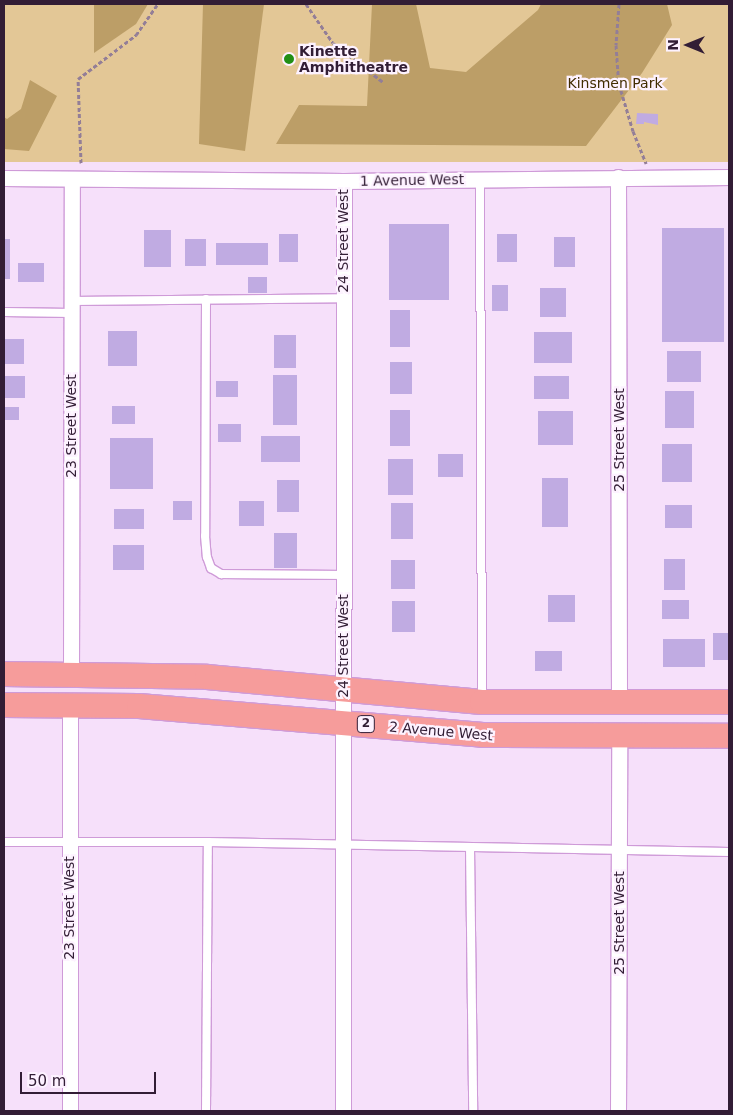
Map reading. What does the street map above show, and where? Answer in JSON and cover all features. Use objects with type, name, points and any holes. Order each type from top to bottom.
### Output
[{"type":"highway","points":[[4,674],[207,677],[482,702],[729,702]]},
{"type":"highway","name":"2 Avenue West","points":[[4,705],[139,706],[483,735],[729,736]]},
{"type":"street","name":"25 Street West","points":[[618,177],[619,703]]},
{"type":"street","name":"1 Avenue West","points":[[4,178],[344,181],[729,177]]},
{"type":"street","name":"23 Street West","points":[[71,674],[72,307],[77,179]]},
{"type":"street","name":"24 Street West","points":[[343,1111],[344,181]]},
{"type":"street","name":"23 Street West","points":[[70,705],[70,1111]]},
{"type":"street","name":"25 Street West","points":[[618,1111],[619,735]]},
{"type":"lane","points":[[480,179],[482,702]]},
{"type":"lane","points":[[4,312],[206,299],[343,298]]},
{"type":"lane","points":[[206,299],[205,536],[207,557],[211,568],[220,574],[343,575]]},
{"type":"lane","points":[[4,842],[208,842],[729,852]]},
{"type":"lane","points":[[206,1111],[208,842]]},
{"type":"lane","points":[[470,847],[473,1111]]},
{"type":"path","points":[[77,179],[78,79],[136,35],[158,4]]},
{"type":"path","points":[[306,4],[333,43],[383,82]]},
{"type":"path","points":[[619,4],[616,45],[619,84],[633,132],[651,177]]},
{"type":"green space","name":"Kinsmen Park","points":[[4,4],[729,4],[729,162],[4,162]]},
{"type":"green space","points":[[94,4],[148,4],[136,24],[94,53]]},
{"type":"green space","points":[[203,4],[264,4],[245,151],[199,144]]},
{"type":"green space","points":[[372,4],[416,4],[430,68],[466,72],[538,10],[541,4],[667,4],[672,25],[642,73],[586,146],[276,144],[299,105],[367,106]]},
{"type":"green space","points":[[30,80],[57,96],[29,151],[4,149],[4,117],[7,119],[21,109]]},
{"type":"building","points":[[637,113],[658,114],[658,125],[644,122],[644,124],[636,124]]},
{"type":"building","points":[[389,224],[449,224],[449,300],[389,300]]},
{"type":"building","points":[[662,228],[724,228],[724,342],[662,342]]},
{"type":"building","points":[[144,230],[171,230],[171,267],[144,267]]},
{"type":"building","points":[[279,234],[298,234],[298,262],[279,262]]},
{"type":"building","points":[[497,234],[517,234],[517,262],[497,262]]},
{"type":"building","points":[[554,237],[575,237],[575,267],[554,267]]},
{"type":"building","points":[[4,239],[10,239],[10,279],[4,279]]},
{"type":"building","points":[[185,239],[206,239],[206,266],[185,266]]},
{"type":"building","points":[[216,243],[268,243],[268,265],[216,265]]},
{"type":"building","points":[[18,263],[44,263],[44,282],[18,282]]},
{"type":"building","points":[[248,277],[267,277],[267,293],[248,293]]},
{"type":"building","points":[[492,285],[508,285],[508,311],[492,311]]},
{"type":"building","points":[[540,288],[566,288],[566,317],[540,317]]},
{"type":"building","points":[[390,310],[410,310],[410,347],[390,347]]},
{"type":"building","points":[[108,331],[137,331],[137,366],[108,366]]},
{"type":"building","points":[[534,332],[572,332],[572,363],[534,363]]},
{"type":"building","points":[[274,335],[296,335],[296,368],[274,368]]},
{"type":"building","points":[[4,339],[24,339],[24,364],[4,364]]},
{"type":"building","points":[[667,351],[701,351],[701,382],[667,382]]},
{"type":"building","points":[[390,362],[412,362],[412,394],[390,394]]},
{"type":"building","points":[[273,375],[297,375],[297,425],[273,425]]},
{"type":"building","points":[[4,376],[25,376],[25,398],[4,398]]},
{"type":"building","points":[[534,376],[569,376],[569,399],[534,399]]},
{"type":"building","points":[[216,381],[238,381],[238,397],[216,397]]},
{"type":"building","points":[[665,391],[694,391],[694,428],[665,428]]},
{"type":"building","points":[[112,406],[135,406],[135,424],[112,424]]},
{"type":"building","points":[[5,407],[19,407],[19,420],[5,420]]},
{"type":"building","points":[[390,410],[410,410],[410,446],[390,446]]},
{"type":"building","points":[[538,411],[573,411],[573,445],[538,445]]},
{"type":"building","points":[[218,424],[241,424],[241,442],[218,442]]},
{"type":"building","points":[[261,436],[300,436],[300,462],[261,462]]},
{"type":"building","points":[[110,438],[153,438],[153,489],[110,489]]},
{"type":"building","points":[[662,444],[692,444],[692,482],[662,482]]},
{"type":"building","points":[[438,454],[463,454],[463,477],[438,477]]},
{"type":"building","points":[[388,459],[413,459],[413,495],[388,495]]},
{"type":"building","points":[[542,478],[568,478],[568,527],[542,527]]},
{"type":"building","points":[[277,480],[299,480],[299,512],[277,512]]},
{"type":"building","points":[[173,501],[192,501],[192,520],[173,520]]},
{"type":"building","points":[[239,501],[264,501],[264,526],[239,526]]},
{"type":"building","points":[[391,503],[413,503],[413,539],[391,539]]},
{"type":"building","points":[[665,505],[692,505],[692,528],[665,528]]},
{"type":"building","points":[[114,509],[144,509],[144,529],[114,529]]},
{"type":"building","points":[[274,533],[297,533],[297,568],[274,568]]},
{"type":"building","points":[[113,545],[144,545],[144,570],[113,570]]},
{"type":"building","points":[[664,559],[685,559],[685,590],[664,590]]},
{"type":"building","points":[[391,560],[415,560],[415,589],[391,589]]},
{"type":"building","points":[[548,595],[575,595],[575,622],[548,622]]},
{"type":"building","points":[[662,600],[689,600],[689,619],[662,619]]},
{"type":"building","points":[[392,601],[415,601],[415,632],[392,632]]},
{"type":"building","points":[[713,633],[729,633],[729,660],[713,660]]},
{"type":"building","points":[[663,639],[705,639],[705,667],[663,667]]},
{"type":"building","points":[[535,651],[562,651],[562,671],[535,671]]},
{"type":"place","name":"Kinette Amphitheatre","points":[[289,59]]}]
